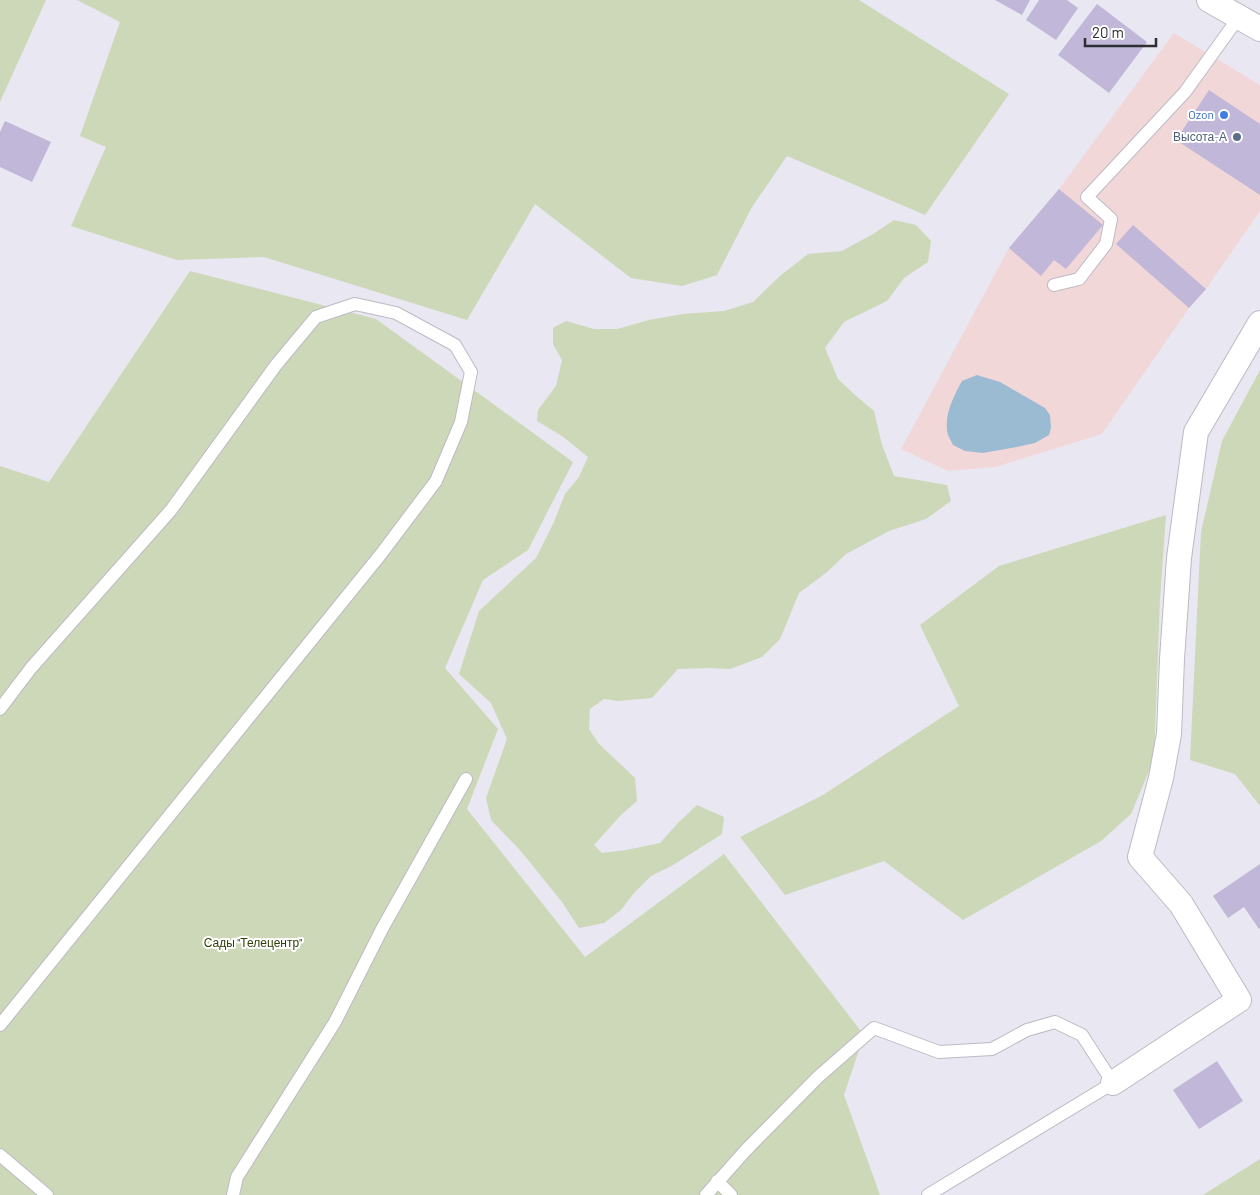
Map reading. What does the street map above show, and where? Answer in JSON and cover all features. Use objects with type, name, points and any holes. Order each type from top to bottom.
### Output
[{"type":"street","points":[[1209,0],[1260,29]]},
{"type":"street","points":[[1114,1083],[1238,1000],[1180,904],[1140,857],[1161,778],[1169,734],[1179,558],[1196,432],[1260,323]]},
{"type":"lane","points":[[1054,285],[1079,279],[1106,244],[1111,219],[1087,198],[1185,92],[1239,17]]},
{"type":"lane","points":[[0,710],[31,668],[171,510],[276,365],[316,317],[355,304],[396,313],[455,345],[471,372],[461,422],[436,481],[381,554],[0,1025]]},
{"type":"lane","points":[[233,1195],[237,1177],[335,1022],[382,929],[466,779]]},
{"type":"lane","points":[[706,1195],[746,1150],[818,1076],[874,1028],[940,1052],[992,1049],[1027,1030],[1055,1022],[1082,1035],[1114,1083],[928,1195]]},
{"type":"lane","points":[[0,1155],[47,1195]]},
{"type":"lane","points":[[718,1182],[731,1195]]},
{"type":"shaded area","points":[[1174,33],[1260,85],[1260,211],[1206,289],[1189,308],[1102,434],[995,467],[948,471],[901,449],[1009,248],[1059,189]]},
{"type":"green space","points":[[0,0],[46,0],[0,102]]},
{"type":"green space","points":[[77,0],[859,0],[1009,94],[925,215],[787,156],[752,207],[717,275],[682,286],[631,278],[535,204],[467,320],[264,257],[177,260],[71,226],[106,147],[80,136],[120,22]]},
{"type":"green space","points":[[894,220],[916,225],[931,241],[928,262],[904,278],[887,301],[844,322],[825,348],[838,379],[874,411],[882,445],[894,476],[947,485],[951,501],[926,519],[889,531],[846,554],[827,572],[799,593],[780,639],[762,657],[730,669],[678,669],[652,698],[618,701],[604,699],[590,709],[589,729],[599,744],[635,778],[637,801],[621,815],[594,845],[602,853],[660,843],[697,805],[724,817],[722,834],[673,865],[651,876],[621,910],[604,923],[579,928],[562,902],[529,861],[491,820],[486,798],[507,739],[491,703],[459,674],[479,611],[536,558],[554,522],[565,494],[579,477],[588,457],[562,436],[537,421],[538,410],[556,386],[562,360],[553,344],[553,328],[566,321],[594,329],[617,329],[649,320],[683,314],[724,311],[753,302],[780,276],[808,254],[842,251]]},
{"type":"green space","name":"Сады \"Телецентр\"","points":[[190,271],[376,319],[573,462],[528,550],[483,580],[445,668],[498,729],[467,809],[585,957],[724,854],[864,1035],[844,1095],[880,1195],[0,1195],[0,466],[49,482]]},
{"type":"green space","points":[[1260,370],[1260,806],[1235,774],[1190,760],[1201,532],[1222,441]]},
{"type":"green space","points":[[1166,515],[1160,599],[1154,759],[1131,814],[1101,841],[963,920],[884,861],[785,895],[740,837],[823,795],[959,706],[920,625],[999,566]]},
{"type":"green space","points":[[1260,1159],[1260,1195],[1203,1195]]},
{"type":"water","points":[[977,375],[1000,382],[1045,408],[1050,415],[1051,428],[1049,435],[1035,443],[983,453],[965,451],[953,445],[947,430],[947,417],[951,404],[962,381]]},
{"type":"building","points":[[995,0],[1030,0],[1022,15]]},
{"type":"building","points":[[1039,0],[1067,0],[1078,8],[1056,40],[1026,20]]},
{"type":"building","points":[[1097,4],[1147,42],[1109,93],[1058,55]]},
{"type":"building","points":[[1209,90],[1260,124],[1260,195],[1176,140]]},
{"type":"building","points":[[5,121],[51,142],[32,182],[0,167],[0,132]]},
{"type":"building","points":[[1059,189],[1103,225],[1066,269],[1054,260],[1041,276],[1009,248]]},
{"type":"building","points":[[1133,225],[1206,289],[1189,308],[1116,244]]},
{"type":"building","points":[[1260,864],[1259,929],[1244,907],[1228,918],[1213,896]]},
{"type":"building","points":[[1217,1061],[1243,1101],[1199,1129],[1173,1090]]},
{"type":"place","name":"Ozon","points":[[1224,115]]},
{"type":"place","name":"Высота-А","points":[[1237,137]]}]
